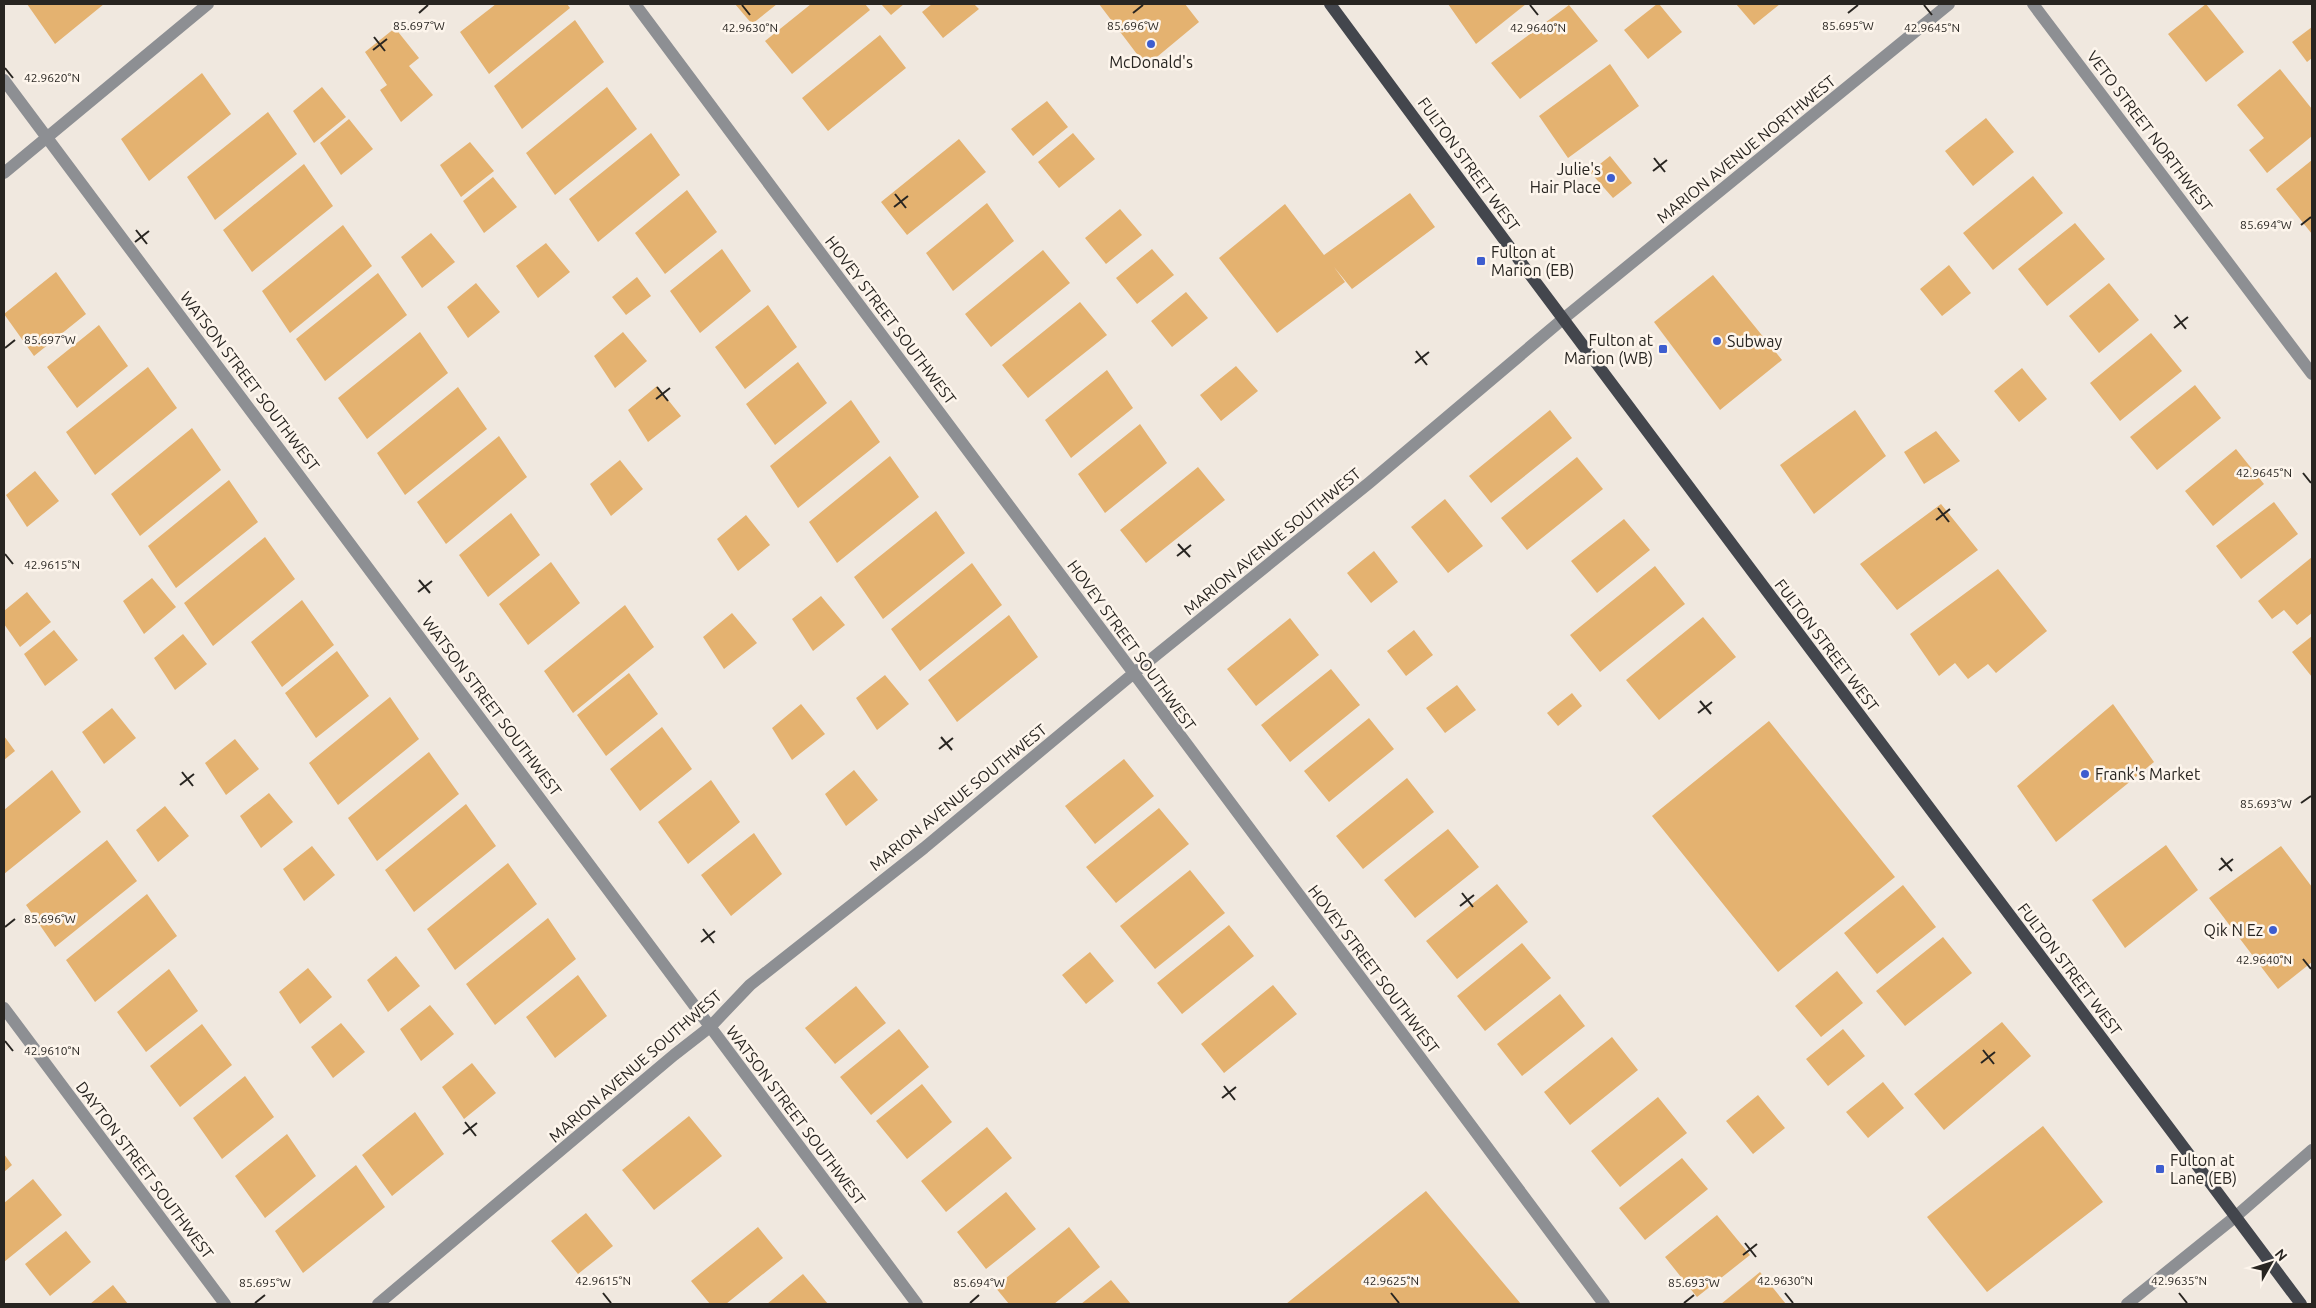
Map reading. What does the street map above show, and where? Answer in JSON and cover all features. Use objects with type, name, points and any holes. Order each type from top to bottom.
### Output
[{"type":"main road","name":"FULTON STREET WEST","points":[[1330,4],[1563,319],[2301,1304]]},
{"type":"street","points":[[4,173],[208,4]]},
{"type":"street","name":"HOVEY STREET SOUTHWEST","points":[[635,4],[1604,1304]]},
{"type":"street","name":"MARION AVENUE NORTHWEST","points":[[1563,319],[1949,4]]},
{"type":"street","name":"VETO STREET NORTHWEST","points":[[2033,4],[2312,374]]},
{"type":"street","name":"WATSON STREET SOUTHWEST","points":[[4,80],[917,1304]]},
{"type":"street","name":"MARION AVENUE SOUTHWEST","points":[[378,1304],[674,1054],[710,1027],[750,985],[924,848],[1134,673],[1369,483],[1563,319]]},
{"type":"street","name":"DAYTON STREET SOUTHWEST","points":[[4,1008],[225,1304]]},
{"type":"street","points":[[2127,1304],[2235,1217],[2312,1150]]},
{"type":"building","points":[[27,4],[104,4],[55,44]]},
{"type":"building","points":[[496,4],[567,4],[570,8],[489,74],[460,32]]},
{"type":"building","points":[[735,4],[777,4],[752,24]]},
{"type":"building","points":[[811,4],[865,4],[870,10],[792,74],[765,41]]},
{"type":"building","points":[[881,4],[904,4],[891,15]]},
{"type":"building","points":[[932,4],[974,4],[979,9],[943,38],[922,12]]},
{"type":"building","name":"McDonald's","points":[[1099,4],[1185,4],[1199,22],[1146,66]]},
{"type":"building","points":[[1448,4],[1526,4],[1476,44]]},
{"type":"building","points":[[1657,4],[1682,32],[1648,59],[1624,30]]},
{"type":"building","points":[[1736,4],[1780,4],[1754,25]]},
{"type":"building","points":[[2206,4],[2244,52],[2206,82],[2168,34]]},
{"type":"building","points":[[1569,5],[1598,41],[1520,99],[1491,63]]},
{"type":"building","points":[[575,20],[604,62],[522,129],[494,86]]},
{"type":"building","points":[[2312,27],[2312,58],[2307,62],[2292,42]]},
{"type":"building","points":[[395,28],[419,58],[409,66],[433,95],[401,122],[380,90],[387,85],[365,52]]},
{"type":"building","points":[[880,35],[906,68],[828,131],[802,98]]},
{"type":"building","points":[[1610,64],[1639,106],[1568,158],[1539,116]]},
{"type":"building","points":[[2280,69],[2312,109],[2312,136],[2267,173],[2249,150],[2264,138],[2237,105]]},
{"type":"building","points":[[202,73],[231,114],[149,181],[121,139]]},
{"type":"building","points":[[322,87],[346,117],[314,143],[293,111]]},
{"type":"building","points":[[607,87],[637,129],[555,195],[526,153]]},
{"type":"building","points":[[1047,101],[1068,127],[1033,156],[1011,129]]},
{"type":"building","points":[[268,112],[297,154],[215,220],[187,177]]},
{"type":"building","points":[[1986,118],[2014,152],[1973,186],[1945,151]]},
{"type":"building","points":[[349,119],[373,149],[341,175],[320,143]]},
{"type":"building","points":[[651,133],[680,175],[598,242],[569,199]]},
{"type":"building","points":[[1073,133],[1095,159],[1059,188],[1038,162]]},
{"type":"building","points":[[959,139],[986,172],[907,235],[881,202]]},
{"type":"building","points":[[470,142],[494,171],[461,197],[440,165]]},
{"type":"building","name":"Julie's Hair Place","points":[[1610,156],[1632,183],[1613,198],[1590,172]]},
{"type":"building","points":[[2312,160],[2312,234],[2276,189]]},
{"type":"building","points":[[304,164],[333,206],[252,272],[223,230]]},
{"type":"building","points":[[2033,176],[2063,213],[1993,270],[1963,233]]},
{"type":"building","points":[[493,177],[517,207],[484,233],[463,201]]},
{"type":"building","points":[[687,190],[717,232],[665,274],[635,233]]},
{"type":"building","points":[[1410,193],[1435,227],[1352,289],[1334,267],[1345,282],[1277,333],[1219,258],[1285,204],[1324,255]]},
{"type":"building","points":[[987,203],[1014,241],[953,291],[926,253]]},
{"type":"building","points":[[1120,209],[1142,235],[1106,264],[1085,238]]},
{"type":"building","points":[[2075,223],[2105,259],[2047,306],[2018,269]]},
{"type":"building","points":[[343,225],[372,266],[290,333],[262,291]]},
{"type":"building","points":[[431,233],[455,262],[422,288],[401,257]]},
{"type":"building","points":[[546,243],[570,272],[538,298],[516,266]]},
{"type":"building","points":[[722,249],[751,291],[700,333],[670,291]]},
{"type":"building","points":[[1152,249],[1174,275],[1137,304],[1116,278]]},
{"type":"building","points":[[1043,250],[1070,283],[991,347],[965,314]]},
{"type":"building","points":[[1949,265],[1971,293],[1942,316],[1920,289]]},
{"type":"building","points":[[56,272],[86,314],[34,356],[4,314]]},
{"type":"building","points":[[378,273],[407,315],[325,381],[296,339]]},
{"type":"building","name":"Subway","points":[[1713,275],[1782,360],[1720,410],[1654,322]]},
{"type":"building","points":[[637,277],[651,296],[626,315],[612,297]]},
{"type":"building","points":[[476,283],[500,312],[468,338],[447,307]]},
{"type":"building","points":[[2109,283],[2139,320],[2099,353],[2069,316]]},
{"type":"building","points":[[1186,292],[1208,318],[1172,347],[1151,321]]},
{"type":"building","points":[[1080,302],[1107,335],[1028,398],[1002,365]]},
{"type":"building","points":[[768,305],[797,347],[745,389],[715,347]]},
{"type":"building","points":[[99,325],[128,366],[77,408],[47,367]]},
{"type":"building","points":[[420,332],[448,373],[367,439],[338,398]]},
{"type":"building","points":[[623,332],[647,361],[615,388],[594,356]]},
{"type":"building","points":[[2151,333],[2182,371],[2120,421],[2090,383]]},
{"type":"building","points":[[798,362],[827,403],[775,445],[746,404]]},
{"type":"building","points":[[1236,366],[1258,391],[1221,421],[1200,395]]},
{"type":"building","points":[[148,367],[177,408],[95,475],[66,432]]},
{"type":"building","points":[[2022,368],[2047,399],[2019,422],[1994,391]]},
{"type":"building","points":[[1107,370],[1133,408],[1071,458],[1045,420]]},
{"type":"building","points":[[2195,385],[2221,418],[2157,470],[2130,437]]},
{"type":"building","points":[[657,386],[681,416],[648,442],[628,410]]},
{"type":"building","points":[[458,387],[487,429],[405,495],[377,453]]},
{"type":"building","points":[[851,400],[880,442],[798,508],[770,466]]},
{"type":"building","points":[[1550,410],[1572,438],[1491,503],[1469,476]]},
{"type":"building","points":[[1855,410],[1886,456],[1814,514],[1780,465]]},
{"type":"building","points":[[1140,424],[1167,463],[1105,513],[1078,474]]},
{"type":"building","points":[[192,428],[221,470],[140,536],[111,494]]},
{"type":"building","points":[[1936,431],[1960,461],[1924,484],[1904,452]]},
{"type":"building","points":[[499,436],[527,477],[446,544],[417,502]]},
{"type":"building","points":[[2236,449],[2264,484],[2213,526],[2185,491]]},
{"type":"building","points":[[890,456],[919,497],[837,563],[809,522]]},
{"type":"building","points":[[1577,457],[1603,489],[1527,550],[1501,518]]},
{"type":"building","points":[[620,460],[643,489],[611,516],[590,484]]},
{"type":"building","points":[[1198,467],[1225,500],[1146,563],[1120,530]]},
{"type":"building","points":[[35,471],[59,501],[27,527],[6,495]]},
{"type":"building","points":[[229,480],[258,522],[176,588],[148,546]]},
{"type":"building","points":[[1445,499],[1483,546],[1448,573],[1411,527]]},
{"type":"building","points":[[2274,502],[2298,534],[2241,579],[2216,546]]},
{"type":"building","points":[[1941,504],[1978,550],[1897,610],[1860,564]]},
{"type":"building","points":[[936,511],[965,553],[883,619],[854,577]]},
{"type":"building","points":[[511,513],[540,555],[488,597],[459,555]]},
{"type":"building","points":[[746,515],[770,545],[738,571],[717,539]]},
{"type":"building","points":[[1624,519],[1650,550],[1597,593],[1571,561]]},
{"type":"building","points":[[265,537],[295,579],[213,646],[184,603]]},
{"type":"building","points":[[1374,551],[1398,582],[1371,603],[1347,573]]},
{"type":"building","points":[[2312,557],[2312,613],[2297,625],[2284,610],[2272,619],[2258,601]]},
{"type":"building","points":[[551,562],[580,603],[528,645],[499,604]]},
{"type":"building","points":[[972,563],[1002,605],[920,671],[891,629]]},
{"type":"building","points":[[1655,566],[1685,604],[1600,672],[1570,635]]},
{"type":"building","points":[[1998,569],[2047,631],[1996,673],[1988,664],[1968,679],[1955,663],[1939,676],[1910,634]]},
{"type":"building","points":[[152,578],[176,607],[144,634],[123,601]]},
{"type":"building","points":[[27,592],[51,622],[20,647],[4,624],[4,611]]},
{"type":"building","points":[[821,596],[845,625],[813,651],[792,619]]},
{"type":"building","points":[[302,600],[334,645],[282,687],[251,642]]},
{"type":"building","points":[[625,605],[654,647],[573,713],[544,671]]},
{"type":"building","points":[[732,613],[757,643],[724,669],[703,637]]},
{"type":"building","points":[[1009,615],[1038,657],[957,722],[928,680]]},
{"type":"building","points":[[1703,617],[1736,657],[1659,720],[1626,680]]},
{"type":"building","points":[[1290,618],[1319,655],[1256,706],[1227,669]]},
{"type":"building","points":[[54,630],[78,660],[45,686],[24,654]]},
{"type":"building","points":[[1414,630],[1433,655],[1406,676],[1387,651]]},
{"type":"building","points":[[183,634],[207,664],[175,690],[154,658]]},
{"type":"building","points":[[2312,636],[2312,677],[2292,652]]},
{"type":"building","points":[[337,651],[369,696],[316,738],[285,693]]},
{"type":"building","points":[[1331,669],[1360,705],[1290,762],[1261,725]]},
{"type":"building","points":[[629,673],[658,714],[606,756],[577,715]]},
{"type":"building","points":[[885,675],[909,704],[877,730],[856,698]]},
{"type":"building","points":[[1457,685],[1476,710],[1445,733],[1426,708]]},
{"type":"building","points":[[1572,693],[1582,706],[1558,726],[1547,713]]},
{"type":"building","points":[[390,697],[419,739],[338,805],[309,763]]},
{"type":"building","points":[[801,704],[825,734],[792,760],[772,728]]},
{"type":"building","name":"Frank's Market","points":[[2113,704],[2154,762],[2056,842],[2017,786]]},
{"type":"building","points":[[112,708],[136,738],[104,764],[82,732]]},
{"type":"building","points":[[1369,718],[1394,749],[1329,802],[1304,771]]},
{"type":"building","points":[[1769,721],[1895,877],[1778,972],[1652,816]]},
{"type":"building","points":[[662,727],[692,769],[640,811],[610,769]]},
{"type":"building","points":[[4,736],[15,751],[4,760]]},
{"type":"building","points":[[235,739],[259,769],[226,795],[205,763]]},
{"type":"building","points":[[429,752],[459,794],[377,861],[348,818]]},
{"type":"building","points":[[1124,759],[1154,796],[1095,844],[1065,806]]},
{"type":"building","points":[[52,770],[81,812],[4,874],[4,810]]},
{"type":"building","points":[[854,770],[878,800],[846,826],[825,794]]},
{"type":"building","points":[[1407,778],[1434,812],[1363,869],[1336,836]]},
{"type":"building","points":[[711,780],[740,822],[688,864],[658,822]]},
{"type":"building","points":[[269,793],[293,822],[261,848],[240,816]]},
{"type":"building","points":[[466,804],[496,846],[414,912],[385,870]]},
{"type":"building","points":[[165,806],[189,836],[158,862],[136,830]]},
{"type":"building","points":[[1159,808],[1189,844],[1116,903],[1086,867]]},
{"type":"building","points":[[1448,829],[1479,867],[1415,918],[1384,880]]},
{"type":"building","points":[[754,833],[782,874],[731,916],[701,875]]},
{"type":"building","points":[[107,840],[137,881],[55,947],[26,905]]},
{"type":"building","points":[[2166,845],[2198,890],[2125,948],[2092,900]]},
{"type":"building","points":[[312,846],[335,875],[304,901],[283,869]]},
{"type":"building","name":"Qik N Ez","points":[[2281,846],[2312,887],[2312,962],[2278,989],[2209,898]]},
{"type":"building","points":[[508,863],[537,904],[455,970],[427,929]]},
{"type":"building","points":[[1190,870],[1225,913],[1155,969],[1120,926]]},
{"type":"building","points":[[1497,884],[1528,922],[1457,979],[1426,941]]},
{"type":"building","points":[[1903,885],[1936,927],[1877,974],[1844,933]]},
{"type":"building","points":[[147,894],[177,936],[95,1002],[66,960]]},
{"type":"building","points":[[548,918],[576,959],[495,1025],[466,984]]},
{"type":"building","points":[[1229,925],[1254,956],[1182,1014],[1157,983]]},
{"type":"building","points":[[1943,937],[1972,973],[1905,1026],[1876,991]]},
{"type":"building","points":[[1522,943],[1551,978],[1485,1031],[1457,996]]},
{"type":"building","points":[[1090,952],[1114,981],[1086,1004],[1062,975]]},
{"type":"building","points":[[396,956],[420,986],[388,1012],[367,980]]},
{"type":"building","points":[[308,968],[332,997],[300,1024],[279,992]]},
{"type":"building","points":[[169,969],[198,1011],[146,1052],[117,1012]]},
{"type":"building","points":[[1837,971],[1863,1003],[1821,1037],[1795,1006]]},
{"type":"building","points":[[578,975],[607,1016],[555,1058],[526,1017]]},
{"type":"building","points":[[1273,985],[1297,1014],[1224,1073],[1201,1044]]},
{"type":"building","points":[[856,986],[886,1023],[835,1064],[805,1028]]},
{"type":"building","points":[[1560,994],[1585,1026],[1522,1076],[1497,1044]]},
{"type":"building","points":[[430,1005],[454,1034],[421,1061],[400,1029]]},
{"type":"building","points":[[2002,1022],[2031,1056],[1944,1130],[1914,1094]]},
{"type":"building","points":[[341,1023],[365,1052],[333,1078],[311,1047]]},
{"type":"building","points":[[202,1024],[232,1065],[180,1107],[150,1066]]},
{"type":"building","points":[[899,1029],[929,1067],[871,1115],[840,1077]]},
{"type":"building","points":[[1843,1029],[1865,1056],[1828,1086],[1806,1059]]},
{"type":"building","points":[[1612,1037],[1638,1070],[1570,1125],[1544,1092]]},
{"type":"building","points":[[472,1063],[496,1093],[464,1119],[442,1087]]},
{"type":"building","points":[[245,1076],[274,1117],[222,1159],[193,1118]]},
{"type":"building","points":[[1883,1082],[1904,1108],[1868,1138],[1846,1112]]},
{"type":"building","points":[[922,1084],[952,1122],[907,1159],[876,1121]]},
{"type":"building","points":[[1758,1095],[1785,1128],[1753,1154],[1726,1121]]},
{"type":"building","points":[[1658,1097],[1687,1133],[1620,1187],[1591,1151]]},
{"type":"building","points":[[415,1112],[444,1154],[392,1196],[362,1155]]},
{"type":"building","points":[[689,1116],[722,1156],[654,1210],[622,1170]]},
{"type":"building","points":[[2043,1126],[2103,1202],[1987,1292],[1927,1217]]},
{"type":"building","points":[[987,1127],[1012,1158],[946,1212],[921,1181]]},
{"type":"building","points":[[287,1134],[316,1176],[265,1218],[235,1176]]},
{"type":"building","points":[[4,1154],[12,1165],[4,1172]]},
{"type":"building","points":[[1682,1158],[1708,1189],[1645,1240],[1619,1208]]},
{"type":"building","points":[[356,1165],[385,1207],[303,1273],[275,1231]]},
{"type":"building","points":[[33,1179],[62,1215],[4,1262],[4,1203]]},
{"type":"building","points":[[1426,1191],[1521,1304],[1286,1304]]},
{"type":"building","points":[[1006,1192],[1036,1229],[986,1269],[957,1232]]},
{"type":"building","points":[[586,1213],[613,1246],[578,1274],[551,1241]]},
{"type":"building","points":[[1717,1215],[1750,1255],[1697,1297],[1665,1257]]},
{"type":"building","points":[[758,1227],[783,1258],[726,1304],[710,1304],[691,1281]]},
{"type":"building","points":[[1069,1227],[1100,1267],[1054,1304],[1009,1304],[995,1287]]},
{"type":"building","points":[[66,1231],[91,1262],[50,1296],[25,1264]]},
{"type":"building","points":[[1760,1272],[1786,1304],[1721,1304]]},
{"type":"building","points":[[803,1274],[828,1304],[767,1304]]},
{"type":"building","points":[[1111,1280],[1131,1304],[1081,1304]]},
{"type":"building","points":[[113,1285],[128,1304],[90,1304]]},
{"type":"place","name":"McDonald's","points":[[1151,44]]},
{"type":"place","name":"Julie's Hair Place","points":[[1611,178]]},
{"type":"place","name":"Fulton at Marion (EB)","points":[[1481,261]]},
{"type":"place","name":"Subway","points":[[1717,341]]},
{"type":"place","name":"Fulton at Marion (WB)","points":[[1663,349]]},
{"type":"place","name":"Frank's Market","points":[[2085,774]]},
{"type":"place","name":"Qik N Ez","points":[[2273,930]]},
{"type":"place","name":"Fulton at Lane (EB)","points":[[2160,1169]]}]
